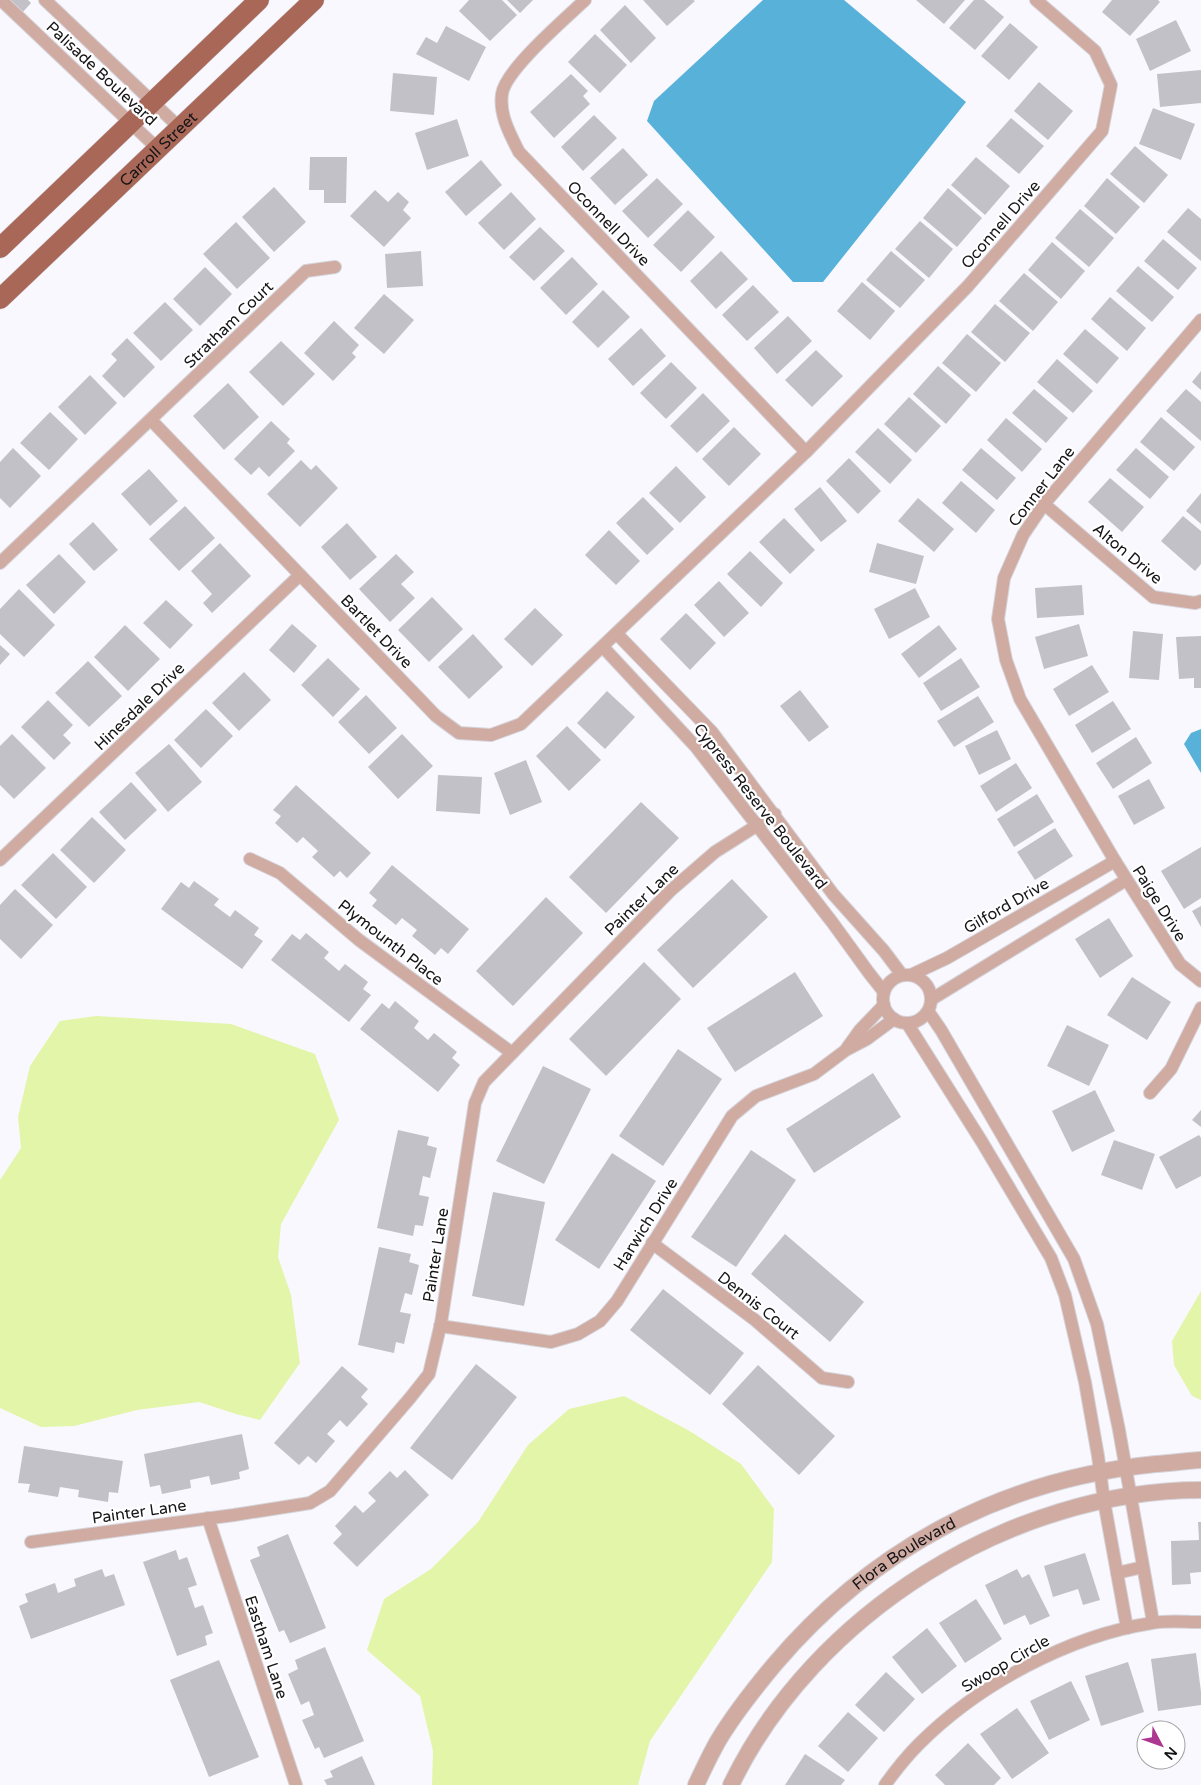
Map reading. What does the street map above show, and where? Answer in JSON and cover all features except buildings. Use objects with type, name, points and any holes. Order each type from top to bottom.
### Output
[{"type":"main road","points":[[0,248],[259,0]]},
{"type":"main road","name":"Carroll Street","points":[[0,299],[314,0]]},
{"type":"street","name":"Palisade Boulevard","points":[[0,0],[158,149]]},
{"type":"street","name":"Palisade Boulevard","points":[[45,0],[180,128]]},
{"type":"street","name":"Oconnell Drive","points":[[585,0],[514,68],[502,93],[504,121],[519,152],[806,452]]},
{"type":"street","name":"Oconnell Drive","points":[[603,647],[806,452],[968,286],[1102,131],[1112,85],[1095,51],[1036,0]]},
{"type":"street","name":"Stratham Court","points":[[151,420],[306,271],[335,268]]},
{"type":"street","name":"Conner Lane","points":[[1115,861],[1020,699],[1004,652],[998,619],[1004,578],[1023,534],[1044,504],[1201,320]]},
{"type":"street","points":[[0,563],[151,420]]},
{"type":"street","name":"Bartlet Drive","points":[[151,420],[436,716],[459,733],[491,736],[521,724],[603,647]]},
{"type":"street","name":"Alton Drive","points":[[1044,504],[1154,597],[1195,604],[1201,601]]},
{"type":"street","name":"Hinesdale Drive","points":[[0,860],[300,575]]},
{"type":"street","name":"Cypress Reserve Boulevard","points":[[616,634],[712,732],[834,894],[907,975]]},
{"type":"street","name":"Cypress Reserve Boulevard","points":[[603,647],[696,747],[758,825],[884,999]]},
{"type":"street","name":"Painter Lane","points":[[31,1542],[310,1502],[330,1490],[429,1374],[440,1326],[475,1103],[484,1082],[670,891],[715,852],[775,814]]},
{"type":"street","name":"Plymounth Place","points":[[250,859],[280,874],[359,940],[512,1053]]},
{"type":"street","name":"Paige Drive","points":[[1115,861],[1180,964],[1201,981]]},
{"type":"street","name":"Gilford Drive","points":[[907,975],[947,958],[1115,861]]},
{"type":"street","points":[[1126,880],[930,1005],[919,1020],[906,1023],[894,1019],[888,1013],[884,999],[888,985],[894,979],[907,975],[922,980],[929,988],[930,1005],[942,1030],[1074,1259],[1097,1324],[1131,1496],[1153,1622]]},
{"type":"street","name":"Harwich Drive","points":[[846,1050],[884,999]]},
{"type":"street","points":[[1150,1093],[1171,1069],[1201,1008]]},
{"type":"street","name":"Harwich Drive","points":[[440,1326],[551,1342],[578,1334],[600,1322],[616,1301],[732,1116],[756,1096],[814,1074],[846,1050],[894,1019]]},
{"type":"street","points":[[906,1023],[982,1142],[1051,1258],[1064,1294],[1085,1382],[1127,1628]]},
{"type":"street","points":[[1011,1191],[1030,1182]]},
{"type":"street","name":"Dennis Court","points":[[652,1244],[755,1320],[822,1378],[848,1382]]},
{"type":"street","points":[[1085,1382],[1108,1378]]},
{"type":"street","name":"Flora Boulevard","points":[[696,1785],[718,1741],[756,1687],[802,1633],[832,1603],[903,1550],[959,1519],[1026,1490],[1061,1480],[1125,1467],[1201,1460]]},
{"type":"street","name":"Flora Boulevard","points":[[731,1785],[754,1743],[807,1672],[851,1628],[880,1604],[942,1562],[977,1544],[1067,1510],[1131,1496],[1159,1492],[1201,1490]]},
{"type":"street","name":"Eastham Lane","points":[[208,1518],[296,1785]]},
{"type":"street","points":[[1117,1573],[1144,1567]]},
{"type":"street","name":"Swoop Circle","points":[[885,1785],[918,1744],[955,1712],[994,1685],[1047,1656],[1103,1634],[1153,1622],[1201,1622]]},
{"type":"green space","points":[[96,1016],[231,1024],[315,1054],[339,1120],[281,1224],[278,1257],[291,1295],[300,1363],[260,1420],[199,1402],[137,1410],[74,1426],[41,1427],[0,1408],[0,1180],[21,1148],[18,1117],[30,1066],[60,1021]]},
{"type":"green space","points":[[1201,1291],[1201,1400],[1192,1396],[1174,1365],[1172,1341]]},
{"type":"green space","points":[[624,1396],[688,1430],[741,1464],[774,1509],[772,1562],[650,1741],[638,1785],[432,1785],[433,1751],[420,1696],[367,1650],[384,1599],[431,1569],[478,1522],[528,1445],[569,1409]]},
{"type":"water","points":[[763,0],[844,0],[966,102],[823,282],[793,282],[647,121],[654,101]]},
{"type":"water","points":[[1201,729],[1201,773],[1184,744],[1191,733]]}]
